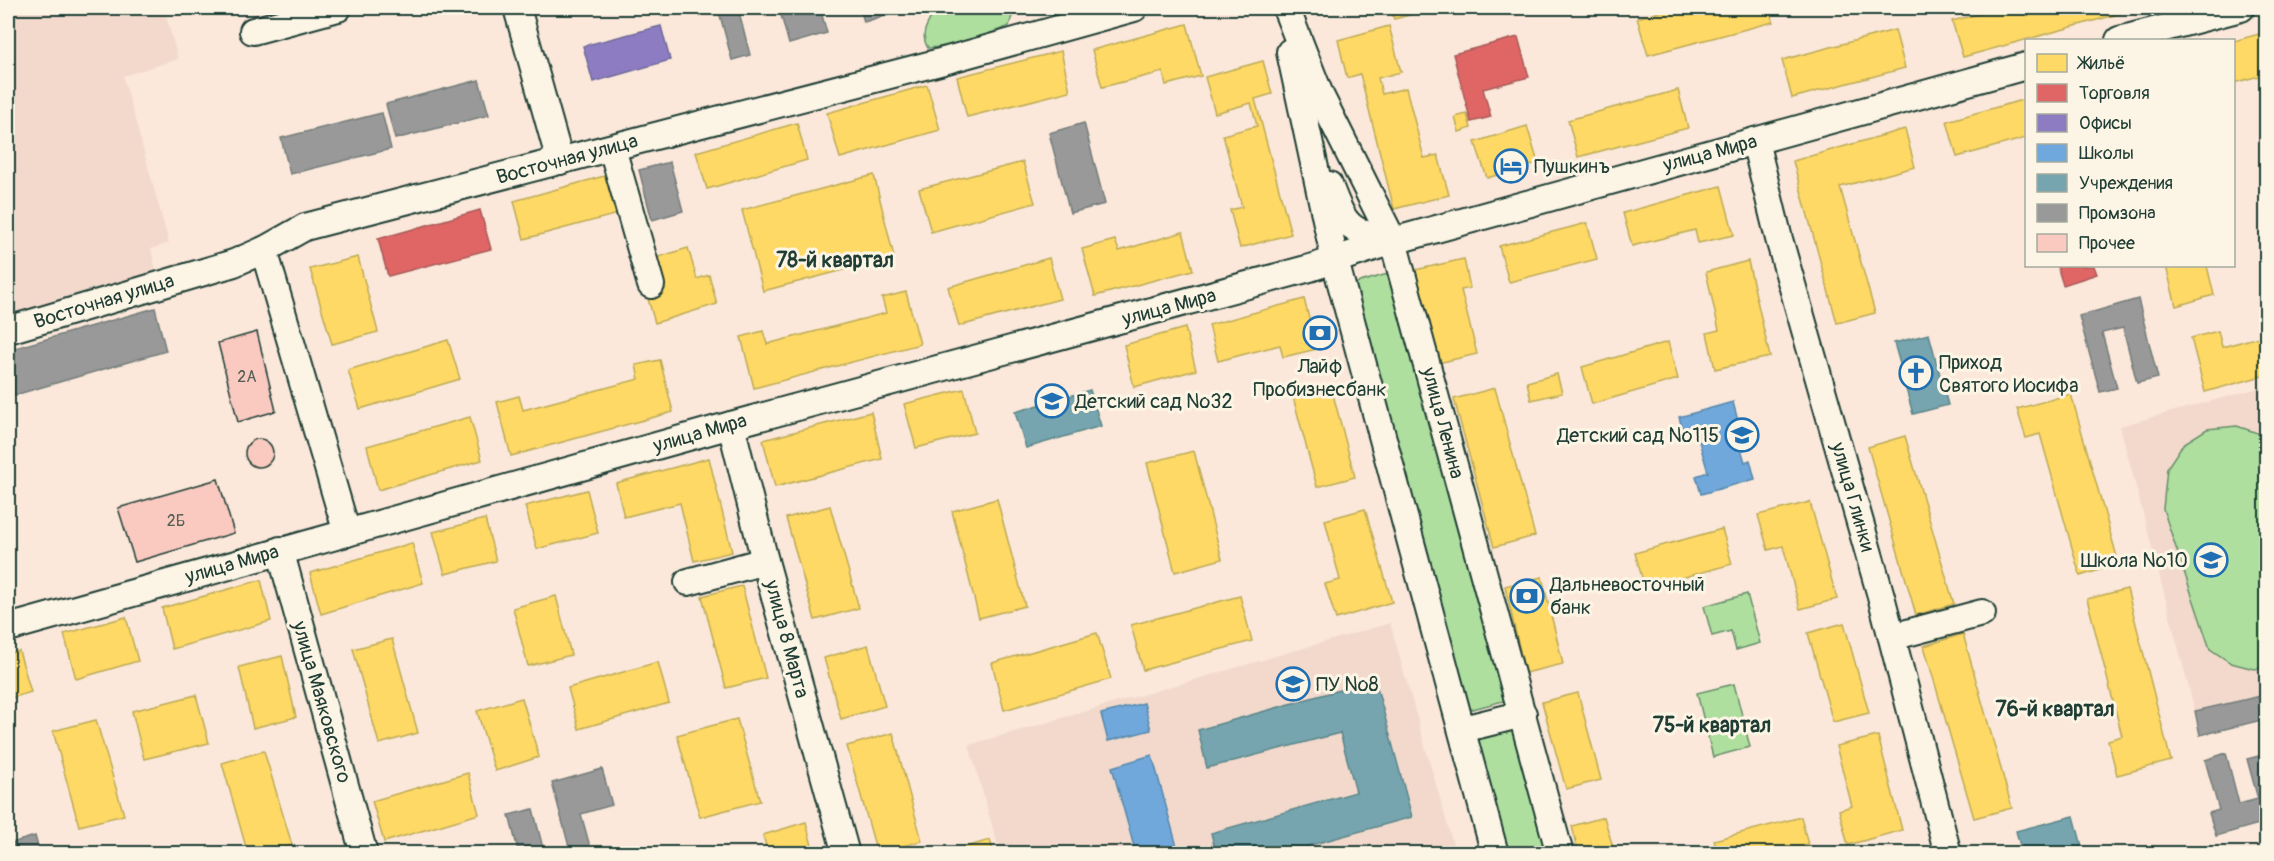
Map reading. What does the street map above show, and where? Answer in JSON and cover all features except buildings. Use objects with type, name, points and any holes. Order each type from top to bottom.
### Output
[{"type":"street","points":[[253,31],[338,8]]},
{"type":"street","points":[[517,8],[560,161]]},
{"type":"street","name":"Восточная улица","points":[[8,330],[234,263],[264,250],[305,227],[951,59],[1134,8]]},
{"type":"street","points":[[1280,8],[1335,261],[1495,854]]},
{"type":"street","name":"улица Ленина","points":[[1286,8],[1320,95],[1393,241],[1560,854]]},
{"type":"street","points":[[2127,39],[2184,32],[2241,8]]},
{"type":"street","name":"улица Мира","points":[[8,628],[731,424],[1335,261],[1393,241],[2025,66]]},
{"type":"street","name":"улица Мира","points":[[1304,116],[1338,208],[1348,224],[1360,234],[1393,241]]},
{"type":"street","name":"улица Глинки","points":[[1755,141],[1779,239],[1892,637],[1948,854]]},
{"type":"street","points":[[612,148],[651,285]]},
{"type":"street","points":[[264,250],[347,533]]},
{"type":"street","name":"улица 8 Марта","points":[[731,424],[765,561],[846,854]]},
{"type":"street","name":"улица Маяковского","points":[[280,550],[364,854]]},
{"type":"street","points":[[688,582],[765,561]]},
{"type":"street","points":[[1892,637],[1982,613]]},
{"type":"street","points":[[1463,729],[1522,714]]},
{"type":"shaded area","points":[[8,8],[164,8],[178,59],[123,76],[169,243],[151,249],[156,271],[8,314]]},
{"type":"shaded area","name":"Школа №10","points":[[2266,386],[2266,694],[2195,711],[2120,426]]},
{"type":"shaded area","name":"ПУ №8","points":[[1390,623],[1454,848],[1436,854],[1000,853],[969,745]]},
{"type":"green space","points":[[956,8],[1063,8],[1058,13],[1013,13],[1009,26],[959,43],[928,48],[924,35],[933,14]]},
{"type":"green space","points":[[1391,273],[1507,700],[1469,710],[1353,284]]},
{"type":"green space","points":[[2237,426],[2266,436],[2266,667],[2254,669],[2231,663],[2210,649],[2163,509],[2167,468],[2183,444],[2207,429]]},
{"type":"green space","points":[[1747,594],[1760,643],[1736,650],[1731,631],[1712,636],[1704,606]]},
{"type":"green space","points":[[1734,684],[1750,747],[1713,757],[1697,693]]},
{"type":"green space","points":[[1515,728],[1549,853],[1507,853],[1476,738]]},
{"type":"place","name":"Пушкинъ","points":[[1511,166]]},
{"type":"place","name":"Лайф Пробизнесбанк","points":[[1320,333]]},
{"type":"place","name":"Приход Святого Иосифа","points":[[1916,373]]},
{"type":"place","name":"Детский сад №32","points":[[1052,401]]},
{"type":"place","name":"Детский сад №115","points":[[1742,435]]},
{"type":"place","name":"Школа №10","points":[[2211,560]]},
{"type":"place","name":"Дальневосточный банк","points":[[1527,596]]},
{"type":"place","name":"ПУ №8","points":[[1293,684]]},
{"type":"district","name":"78-й квартал","points":[[835,260]]},
{"type":"district","name":"76-й квартал","points":[[2055,709]]},
{"type":"district","name":"75-й квартал","points":[[1712,725]]}]
